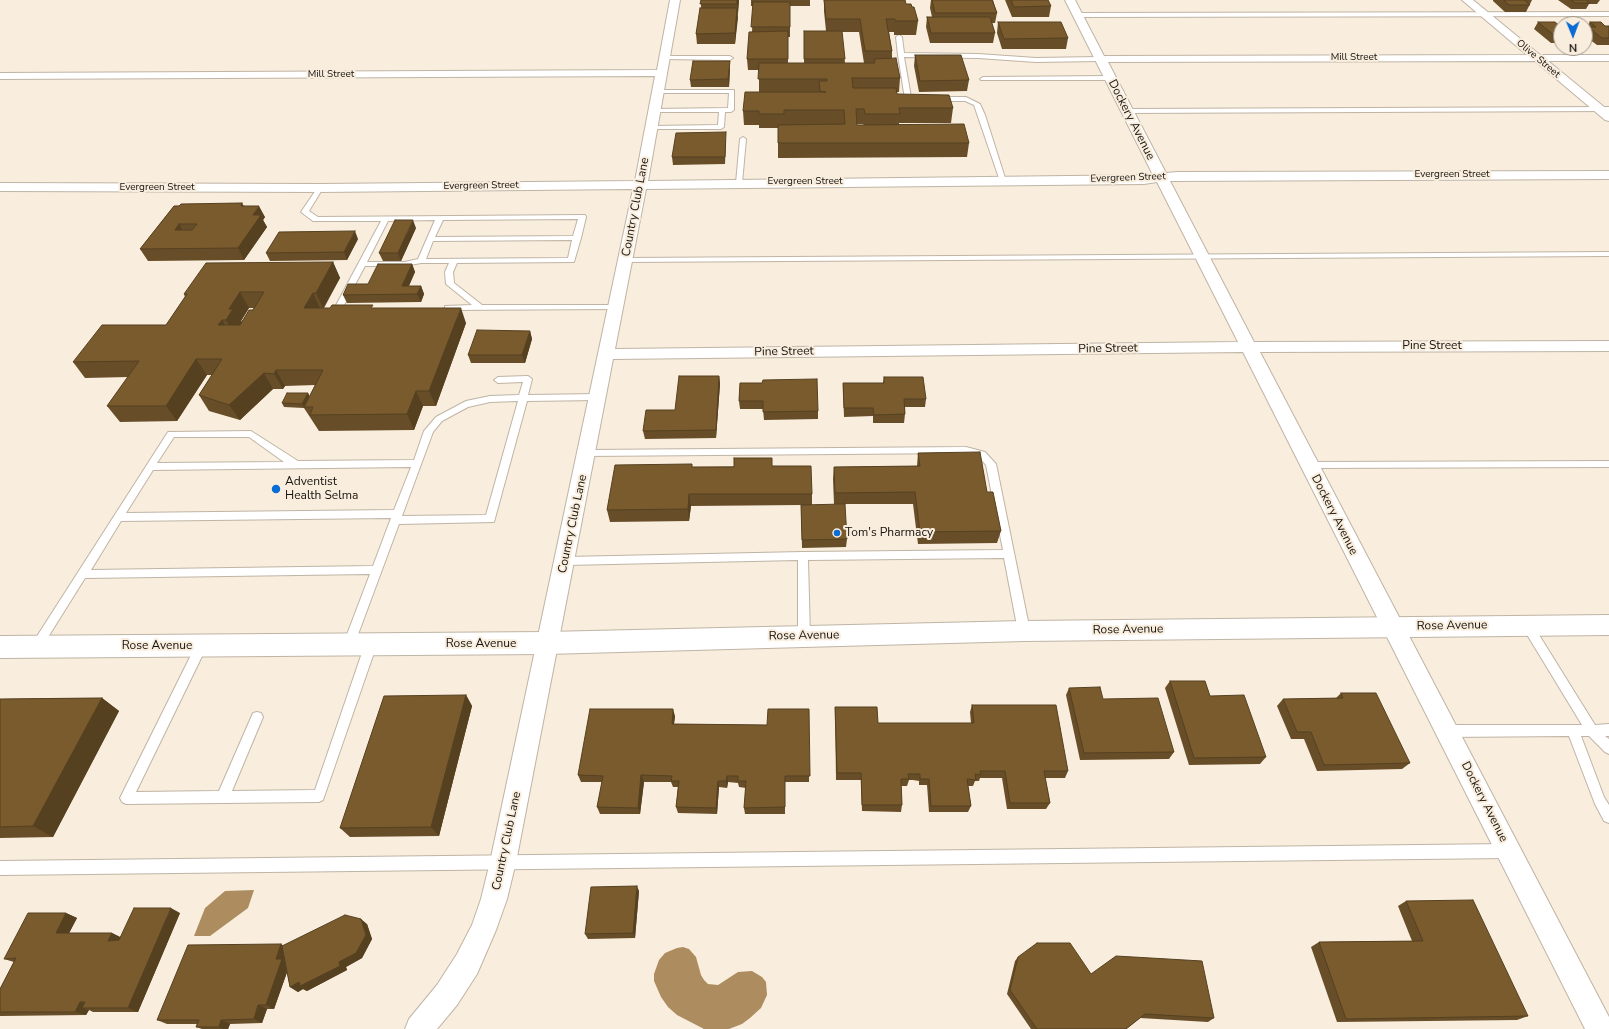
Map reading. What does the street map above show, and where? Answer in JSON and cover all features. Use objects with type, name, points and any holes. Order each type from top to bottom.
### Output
[{"type":"street","name":"Country Club Lane","points":[[419,1029],[447,995],[467,964],[484,930],[494,899],[503,862],[547,644],[566,561],[652,128],[675,0]]},
{"type":"street","name":"Olive Street","points":[[1467,0],[1537,58],[1604,109],[1609,117]]},
{"type":"street","name":"Dockery Avenue","points":[[1074,7],[1160,178],[1202,256],[1600,1029]]},
{"type":"street","name":"Mill Street","points":[[1100,59],[1609,58]]},
{"type":"street","name":"Mill Street","points":[[0,76],[663,65]]},
{"type":"street","name":"Evergreen Street","points":[[0,187],[320,188],[1144,180],[1177,176],[1609,175]]},
{"type":"street","name":"Pine Street","points":[[607,354],[1248,347],[1609,346]]},
{"type":"street","name":"Rose Avenue","points":[[0,647],[547,644],[1024,631],[1392,626],[1609,625]]},
{"type":"lane","points":[[1074,7],[1485,15],[1609,14]]},
{"type":"lane","points":[[899,37],[900,55],[908,100]]},
{"type":"lane","points":[[900,55],[978,56],[1036,60],[1100,59]]},
{"type":"lane","points":[[663,65],[730,58]]},
{"type":"lane","points":[[983,79],[1109,78]]},
{"type":"lane","points":[[655,110],[730,110],[732,91],[659,91]]},
{"type":"lane","points":[[900,100],[924,99]]},
{"type":"lane","points":[[932,99],[966,100],[977,104],[982,115],[1002,181]]},
{"type":"lane","points":[[1127,111],[1604,109]]},
{"type":"lane","points":[[652,128],[720,127],[722,110]]},
{"type":"lane","points":[[739,183],[743,139]]},
{"type":"lane","points":[[320,188],[305,212],[316,219],[582,217],[572,260],[421,261],[405,264],[362,264]]},
{"type":"lane","points":[[421,261],[440,218]]},
{"type":"lane","points":[[354,309],[338,309],[385,219]]},
{"type":"lane","points":[[431,239],[577,238]]},
{"type":"lane","points":[[625,260],[1609,254]]},
{"type":"lane","points":[[454,261],[449,272],[450,284],[480,308]]},
{"type":"lane","points":[[440,308],[616,307]]},
{"type":"lane","points":[[119,517],[397,517],[490,519],[528,380],[498,380]]},
{"type":"lane","points":[[201,646],[126,798],[319,796],[360,645],[377,570],[429,431],[439,418],[466,404],[490,399],[598,397]]},
{"type":"lane","points":[[36,647],[171,434],[251,434],[296,465]]},
{"type":"lane","points":[[587,453],[975,451],[982,454],[991,464],[1024,631]]},
{"type":"lane","points":[[150,467],[417,463]]},
{"type":"lane","points":[[1309,465],[1609,464]]},
{"type":"lane","points":[[566,561],[803,556],[1008,554]]},
{"type":"lane","points":[[803,556],[804,636]]},
{"type":"lane","points":[[82,574],[377,570]]},
{"type":"lane","points":[[1527,625],[1592,730],[1609,748]]},
{"type":"lane","points":[[223,797],[257,717]]},
{"type":"lane","points":[[1573,730],[1599,800],[1609,817]]},
{"type":"lane","points":[[1447,731],[1609,730]]},
{"type":"lane","points":[[0,868],[1508,851]]},
{"type":"shaded area","points":[[254,890],[248,908],[210,936],[194,936],[205,908],[225,891]]},
{"type":"shaded area","points":[[683,947],[689,949],[696,957],[701,975],[708,984],[718,985],[738,972],[752,971],[762,977],[766,982],[767,995],[761,1008],[742,1024],[729,1029],[704,1029],[677,1015],[668,1007],[661,997],[654,981],[654,974],[659,960],[665,953]]},
{"type":"building","points":[[701,0],[737,0],[737,4],[700,4]]},
{"type":"building","points":[[824,0],[905,0],[906,4],[911,4],[912,7],[914,7],[918,21],[895,21],[895,19],[886,19],[892,51],[865,51],[860,19],[826,19]]},
{"type":"building","points":[[932,0],[992,0],[997,13],[935,13]]},
{"type":"building","points":[[1011,0],[1048,0],[1051,6],[1014,7]]},
{"type":"building","points":[[1504,0],[1524,0],[1530,5],[1509,5]]},
{"type":"building","points":[[1571,0],[1586,0],[1590,3],[1575,3]]},
{"type":"building","points":[[753,2],[790,2],[790,27],[751,27]]},
{"type":"building","points":[[700,8],[737,8],[735,33],[696,34]]},
{"type":"building","points":[[927,17],[990,17],[995,33],[931,33]]},
{"type":"building","points":[[998,22],[1061,22],[1068,38],[1004,39]]},
{"type":"building","points":[[1538,22],[1553,22],[1553,34]]},
{"type":"building","points":[[1593,22],[1601,22],[1605,26],[1609,26],[1609,38],[1602,38],[1593,31],[1593,27],[1596,27],[1593,24]]},
{"type":"building","points":[[788,31],[788,59],[747,59],[749,32]]},
{"type":"building","points":[[804,31],[842,31],[845,59],[804,59]]},
{"type":"building","points":[[915,55],[961,55],[969,80],[920,81]]},
{"type":"building","points":[[896,58],[900,78],[852,78],[853,88],[896,88],[897,94],[949,95],[953,108],[899,108],[900,114],[865,114],[864,109],[856,109],[857,125],[964,124],[969,143],[778,143],[778,125],[845,124],[844,110],[784,110],[784,114],[759,114],[759,111],[743,111],[745,92],[826,92],[820,91],[819,81],[827,81],[827,79],[758,79],[759,63],[875,63],[874,59]]},
{"type":"building","points":[[693,61],[730,61],[728,79],[690,80]]},
{"type":"building","points":[[726,132],[725,157],[672,157],[676,133]]},
{"type":"building","points":[[242,203],[241,206],[259,206],[253,215],[261,215],[238,248],[140,249],[174,206],[179,206],[181,204]],"holes":[[[179,224],[197,224],[192,230],[175,230]]]},
{"type":"building","points":[[395,220],[413,220],[398,253],[379,253]]},
{"type":"building","points":[[355,231],[344,252],[266,253],[279,232]]},
{"type":"building","points":[[333,262],[316,293],[313,293],[304,308],[330,308],[332,305],[373,305],[371,308],[461,308],[429,391],[416,391],[407,414],[310,415],[313,407],[304,407],[323,370],[276,370],[274,374],[264,373],[229,405],[199,395],[222,359],[196,359],[166,406],[107,406],[139,361],[73,362],[102,325],[166,325],[187,294],[184,294],[206,263]],"holes":[[[240,292],[264,292],[253,310],[249,310],[240,325],[218,325],[222,320],[226,320],[233,309],[229,309]]]},
{"type":"building","points":[[378,264],[412,264],[402,286],[421,286],[417,294],[343,295],[348,284],[368,284]]},
{"type":"building","points":[[477,330],[530,331],[522,355],[468,355]]},
{"type":"building","points":[[679,376],[719,376],[716,430],[643,431],[646,410],[675,410]]},
{"type":"building","points":[[884,377],[923,377],[926,399],[904,399],[905,414],[874,415],[873,408],[844,408],[843,383],[884,383]]},
{"type":"building","points":[[817,379],[818,411],[763,412],[763,401],[739,401],[740,383],[762,383],[763,380]]},
{"type":"building","points":[[287,393],[308,393],[302,404],[282,403]]},
{"type":"building","points":[[980,452],[987,492],[993,492],[1001,531],[920,532],[915,492],[835,493],[834,467],[920,466],[918,453]]},
{"type":"building","points":[[734,458],[772,458],[772,466],[811,466],[812,494],[689,494],[688,509],[607,510],[615,465],[692,464],[692,467],[734,467]]},
{"type":"building","points":[[845,504],[847,539],[802,540],[801,505]]},
{"type":"building","points":[[1170,681],[1205,681],[1210,696],[1244,695],[1266,757],[1194,758]]},
{"type":"building","points":[[1100,687],[1103,699],[1158,698],[1174,752],[1084,753],[1069,688]]},
{"type":"building","points":[[1341,693],[1376,693],[1410,763],[1324,765],[1311,732],[1297,732],[1283,699],[1343,698]]},
{"type":"building","points":[[466,695],[431,827],[340,828],[384,696]]},
{"type":"building","points":[[102,698],[33,826],[0,827],[0,699]]},
{"type":"building","points":[[972,705],[1056,705],[1068,771],[1044,771],[1050,803],[1010,803],[1005,771],[980,771],[981,775],[975,774],[976,780],[967,779],[971,806],[931,806],[929,779],[920,779],[920,774],[908,774],[909,779],[901,779],[902,805],[862,805],[861,773],[837,773],[835,707],[877,707],[878,723],[974,723]]},
{"type":"building","points":[[590,709],[673,709],[672,724],[767,725],[768,709],[809,709],[810,776],[785,776],[785,807],[744,808],[746,781],[738,781],[738,776],[727,776],[726,781],[718,781],[716,808],[676,807],[679,781],[671,781],[672,776],[641,775],[638,808],[597,807],[603,776],[578,775]]},
{"type":"building","points":[[637,886],[633,933],[585,934],[591,887]]},
{"type":"building","points":[[1473,900],[1528,1016],[1346,1019],[1319,942],[1423,941],[1406,901]]},
{"type":"building","points":[[134,908],[171,908],[128,1008],[82,1008],[85,1002],[80,1002],[75,1012],[0,1012],[0,989],[16,958],[4,959],[28,913],[66,913],[56,933],[112,933],[108,941],[119,940]]},
{"type":"building","points":[[345,915],[361,919],[366,935],[356,953],[339,962],[340,966],[300,986],[299,982],[290,987],[282,946]]},
{"type":"building","points":[[1037,943],[1070,943],[1091,974],[1116,956],[1202,961],[1214,1018],[1145,1014],[1126,1029],[1037,1029],[1010,990],[1018,957]]},
{"type":"building","points":[[281,944],[276,959],[282,959],[266,1005],[258,1005],[254,1019],[221,1020],[219,1027],[196,1027],[199,1020],[157,1020],[188,945]]},
{"type":"place","name":"Adventist Health Selma","points":[[276,489]]},
{"type":"place","name":"Tom's Pharmacy","points":[[837,533]]}]
